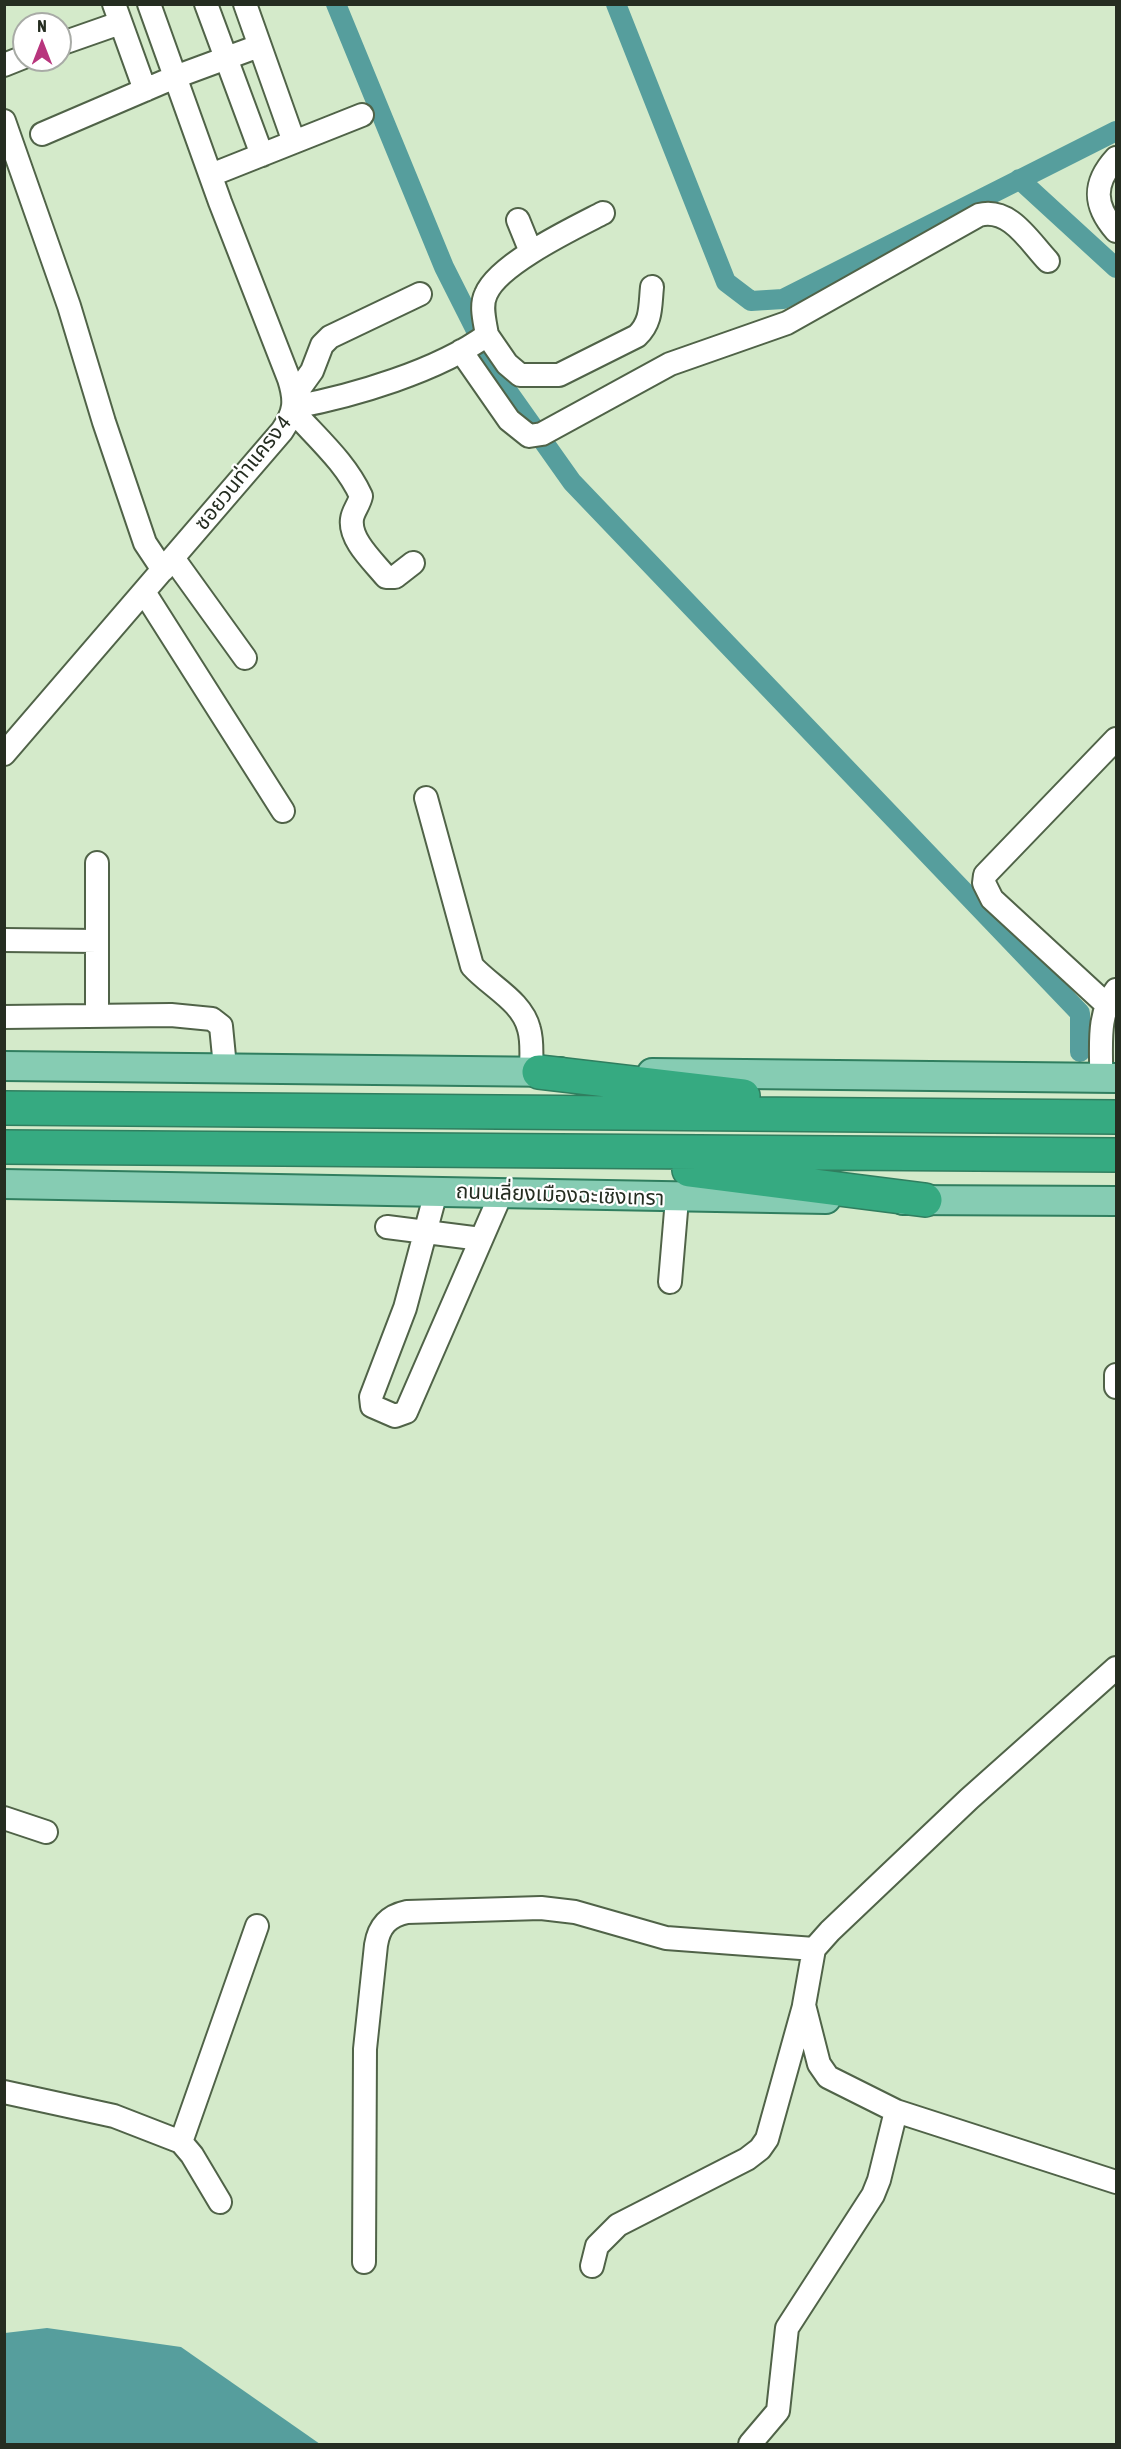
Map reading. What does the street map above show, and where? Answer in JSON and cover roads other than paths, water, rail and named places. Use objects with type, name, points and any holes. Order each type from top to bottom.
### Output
[{"type":"highway","points":[[535,1072],[910,1116]]},
{"type":"highway","points":[[4,1108],[1116,1117]]},
{"type":"highway","name":"ถนนเลี่ยงเมืองฉะเชิงเทรา","points":[[4,1147],[1116,1155]]},
{"type":"highway","points":[[539,1151],[925,1200]]},
{"type":"main road","points":[[4,1066],[1109,1078]]},
{"type":"main road","name":"ถนนเลี่ยงเมืองฉะเชิงเทรา","points":[[4,1184],[676,1199],[1116,1201]]},
{"type":"street","name":"ซอยวนท่าแครง 4","points":[[4,754],[282,431],[294,405],[149,4]]},
{"type":"street","points":[[206,4],[262,155]]},
{"type":"street","points":[[245,4],[294,142]]},
{"type":"street","points":[[72,38],[117,14],[145,90]]},
{"type":"street","points":[[42,134],[175,77],[259,46]]},
{"type":"street","points":[[211,175],[362,115]]},
{"type":"street","points":[[4,121],[69,306],[104,423],[145,543],[168,564],[245,658]]},
{"type":"street","points":[[1116,158],[1098,191],[1098,204],[1116,231]]},
{"type":"street","points":[[461,351],[509,420],[529,436],[542,434],[670,364],[788,323],[979,215],[992,212],[1010,220],[1048,261]]},
{"type":"street","points":[[603,213],[531,252],[492,285],[483,302],[487,335],[507,364],[520,375],[559,375],[637,336],[645,328],[650,317],[652,287]]},
{"type":"street","points":[[518,220],[531,252]]},
{"type":"street","points":[[294,405],[312,371],[322,345],[330,337],[420,294]]},
{"type":"street","points":[[294,405],[324,401],[374,386],[440,362],[487,335]]},
{"type":"street","points":[[294,405],[341,463],[361,496],[352,515],[352,527],[356,538],[389,578],[413,563]]},
{"type":"street","points":[[144,592],[283,811]]},
{"type":"street","points":[[1109,1078],[1100,1029],[1112,997],[1013,920],[993,899],[984,883],[985,875],[1116,739]]},
{"type":"street","points":[[426,798],[472,966],[487,983],[508,997],[521,1011],[531,1036],[535,1072]]},
{"type":"street","points":[[97,1016],[98,863]]},
{"type":"street","points":[[4,940],[97,941]]},
{"type":"street","points":[[4,1017],[171,1015],[212,1019],[221,1026],[225,1067]]},
{"type":"street","points":[[436,1192],[405,1308],[371,1396],[372,1406],[395,1416],[406,1412],[501,1194]]},
{"type":"street","points":[[670,1282],[676,1199]]},
{"type":"street","points":[[387,1227],[427,1230],[481,1239]]},
{"type":"street","points":[[1116,1375],[1116,1387]]},
{"type":"street","points":[[592,2266],[597,2246],[618,2225],[747,2159],[760,2149],[771,2126],[804,2005],[814,1949],[830,1931],[969,1799],[1116,1668]]},
{"type":"street","points":[[4,1818],[46,1832]]},
{"type":"street","points":[[364,2262],[365,2049],[376,1945],[378,1935],[388,1919],[407,1912],[541,1908],[575,1912],[674,1939],[814,1949]]},
{"type":"street","points":[[181,2142],[257,1926]]},
{"type":"street","points":[[804,2005],[823,2072],[837,2084],[896,2111],[1116,2182]]},
{"type":"street","points":[[4,2092],[114,2116],[181,2142],[192,2155],[220,2202]]},
{"type":"street","points":[[750,2445],[777,2411],[788,2328],[873,2195],[879,2180],[896,2111]]},
{"type":"water","points":[[47,2328],[181,2347],[320,2444],[5,2444],[5,2333]]},
{"type":"waterway","points":[[336,4],[444,267],[504,386],[572,482],[1080,1013],[1080,1052]]},
{"type":"waterway","points":[[616,4],[726,282],[751,301],[783,299],[1116,131]]},
{"type":"waterway","points":[[1019,179],[1116,268]]}]
